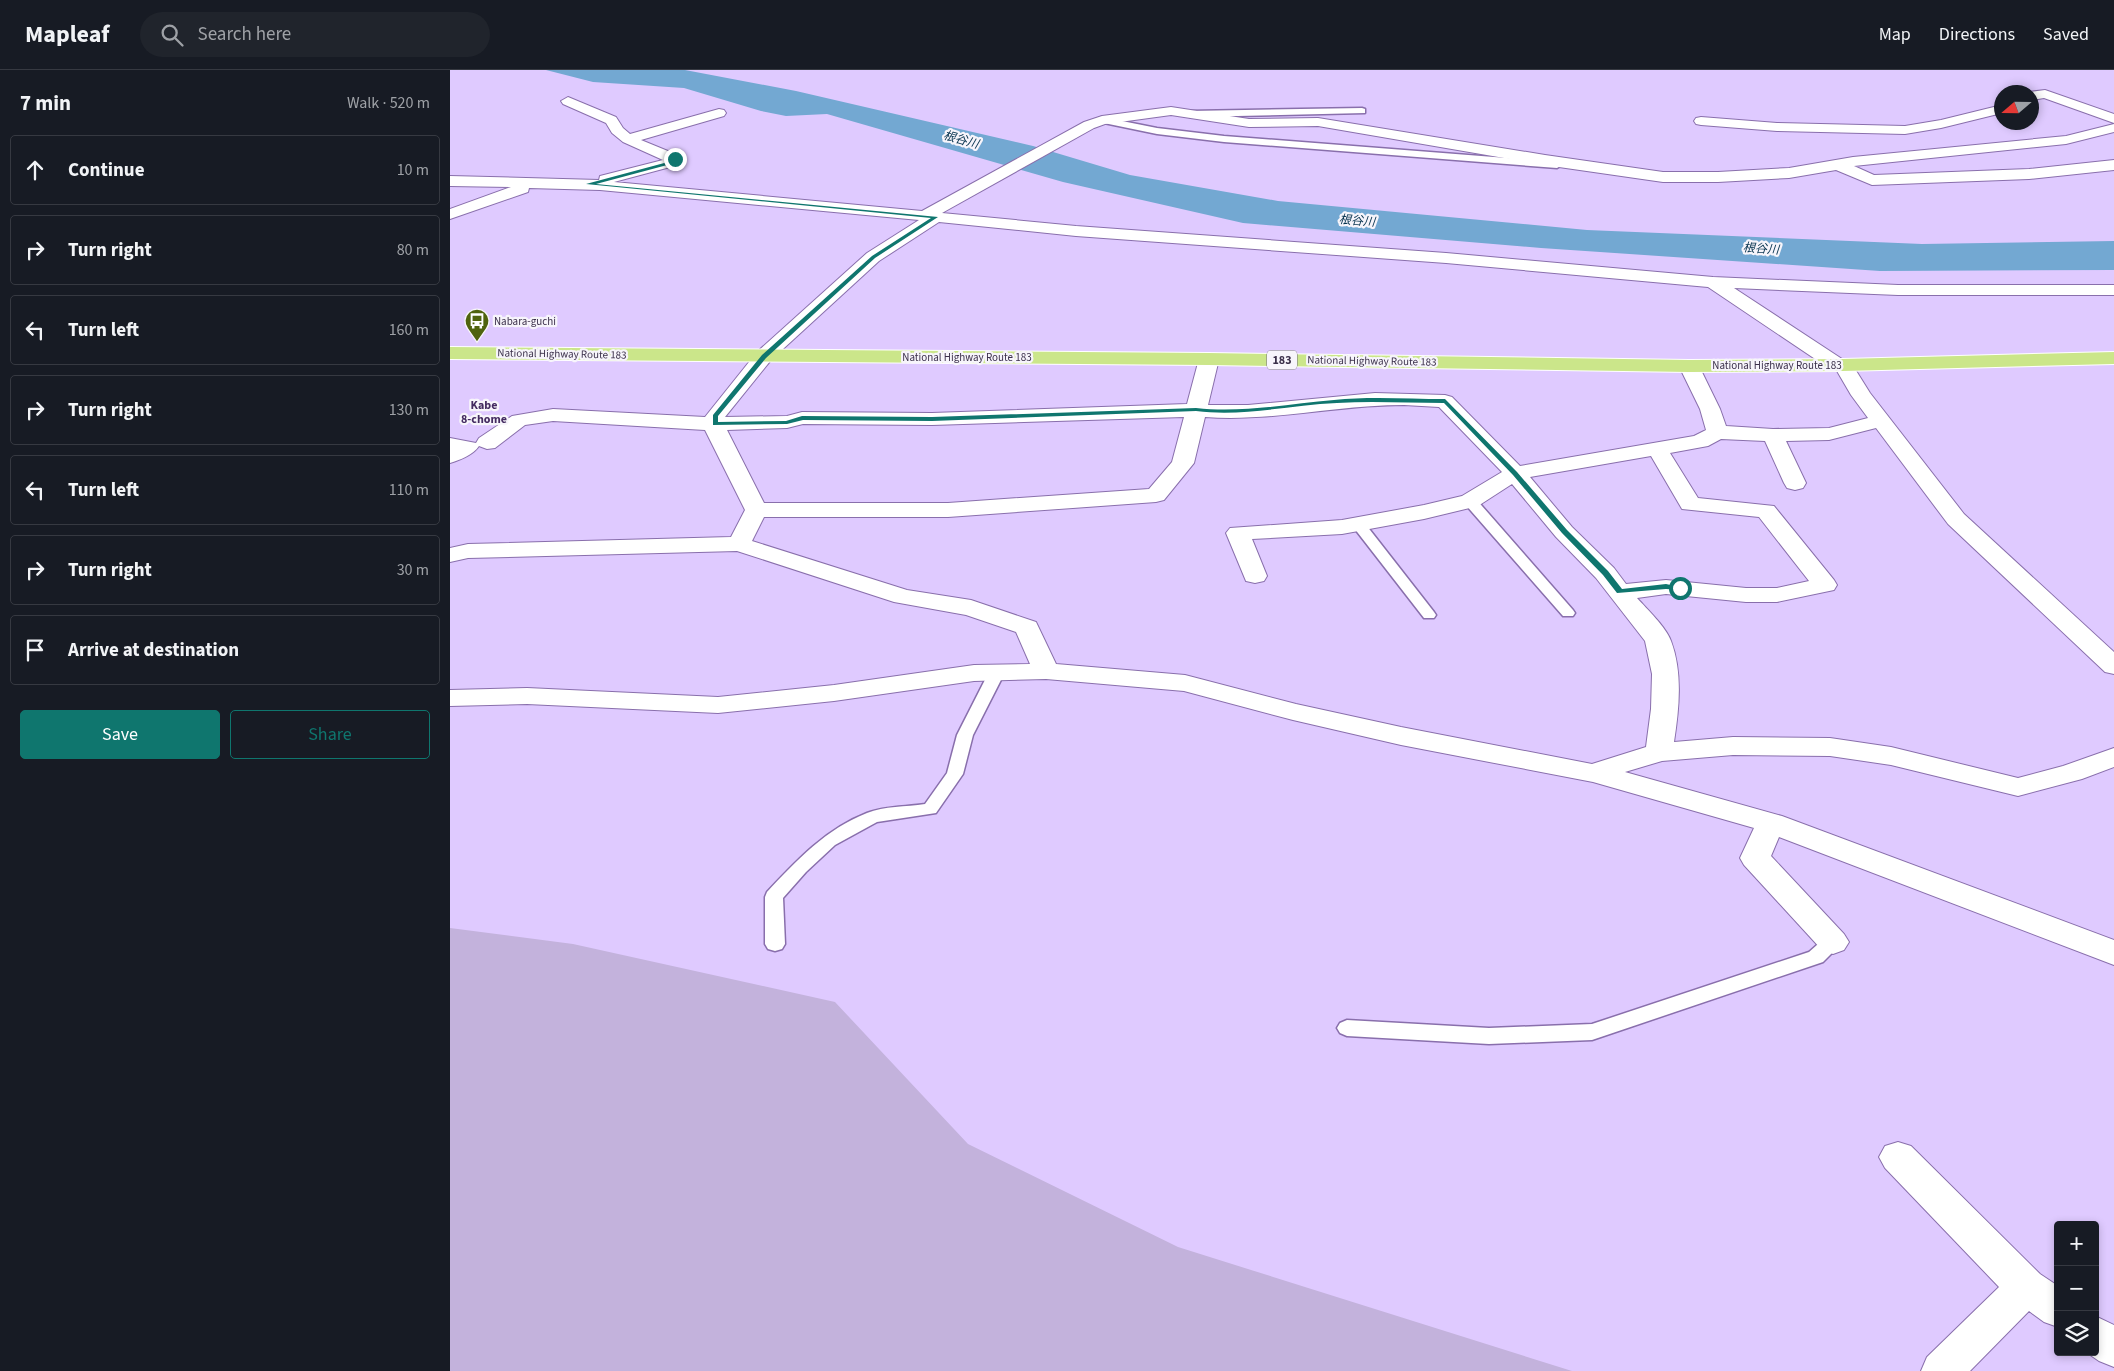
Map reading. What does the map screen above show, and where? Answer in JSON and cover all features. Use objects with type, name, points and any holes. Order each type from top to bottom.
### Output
[{"type":"highway","name":"National Highway Route 183","points":[[450,353],[1208,359],[1689,366],[1840,365],[2114,358]]},
{"type":"street","points":[[2039,95],[2045,94],[2114,118]]},
{"type":"street","points":[[568,101],[611,120],[616,125],[617,130],[635,144],[675,159],[669,163],[588,184]]},
{"type":"street","points":[[756,510],[716,430],[715,416],[764,356],[873,257],[969,191],[1096,122],[1171,111],[1249,123],[1318,122],[1663,177],[1789,173],[1846,163],[2066,140],[2114,128]]},
{"type":"street","points":[[1701,121],[1835,139],[1942,124],[1994,111]]},
{"type":"street","points":[[630,139],[720,113]]},
{"type":"street","points":[[1835,139],[1846,163],[1872,180],[2029,174],[2114,165]]},
{"type":"street","points":[[450,181],[588,184],[1076,232],[1446,258],[1713,282],[1898,290],[2114,290]]},
{"type":"street","points":[[450,214],[541,183]]},
{"type":"street","points":[[1713,282],[1840,365],[1861,396],[1956,519],[2114,666]]},
{"type":"street","points":[[756,510],[948,510],[1156,495],[1183,463],[1208,359]]},
{"type":"street","points":[[1689,366],[1710,409],[1718,432]]},
{"type":"street","points":[[487,443],[518,420],[553,415],[715,424],[787,422],[802,418],[932,419],[1196,410],[1227,412],[1365,400],[1445,401],[1515,474],[1564,532],[1605,573],[1658,640],[1665,674],[1665,709],[1659,752]]},
{"type":"street","points":[[1255,576],[1238,532],[1342,527],[1424,512],[1470,501],[1515,474],[1658,450],[1700,441],[1718,432],[1773,435],[1829,434],[1880,421]]},
{"type":"street","points":[[1773,435],[1795,482]]},
{"type":"street","points":[[450,444],[468,446],[450,456]]},
{"type":"street","points":[[1620,592],[1666,587],[1746,595],[1777,594],[1826,585],[1766,511],[1690,504],[1658,450]]},
{"type":"street","points":[[739,544],[756,510]]},
{"type":"street","points":[[456,550],[739,544],[903,598],[971,608],[1026,627],[1046,671]]},
{"type":"street","points":[[450,698],[527,696],[718,705],[834,693],[974,673],[997,672],[1046,671],[1185,683],[1293,712],[1383,732],[1594,773],[1771,823],[2114,953]]},
{"type":"street","points":[[1594,773],[1659,752],[1733,746],[1830,747],[1891,756],[2018,787],[2072,773],[2114,757]]},
{"type":"street","points":[[1771,823],[1755,858],[1833,942]]},
{"type":"street","points":[[1898,1157],[2042,1298],[1942,1371]]},
{"type":"street","points":[[2099,1338],[2114,1348]]},
{"type":"lane","points":[[1190,114],[1362,111]]},
{"type":"lane","points":[[1096,122],[1224,139],[1593,166]]},
{"type":"lane","points":[[1470,501],[1568,613]]},
{"type":"lane","points":[[1358,524],[1429,616]]},
{"type":"lane","points":[[775,944],[774,897],[800,868],[830,841],[873,817],[930,809],[955,774],[965,734],[997,672]]},
{"type":"lane","points":[[1347,1028],[1489,1036],[1592,1032],[1816,957],[1833,942]]},
{"type":"shaded area","points":[[450,928],[573,944],[835,1002],[968,1144],[1178,1247],[1572,1371],[450,1371]]},
{"type":"water","name":"根谷川","points":[[546,70],[685,70],[796,91],[1033,146],[1130,175],[1278,201],[1587,230],[1922,244],[2114,241],[2114,270],[1880,271],[1541,248],[1243,223],[1063,182],[827,114],[786,116],[761,111],[684,88],[593,82]]},
{"type":"place","name":"Nabara-guchi","points":[[477,342]]},
{"type":"district","name":"Kabe 8-chome","points":[[484,412]]},
{"type":"route","points":[[675,159],[669,163],[588,184],[936,217],[873,257],[764,356],[715,416],[715,424],[787,422],[802,418],[932,419],[1070,413],[1196,410],[1218,412],[1276,409],[1336,401],[1445,401],[1515,474],[1564,532],[1605,573],[1620,592],[1666,587],[1680,588]]}]
